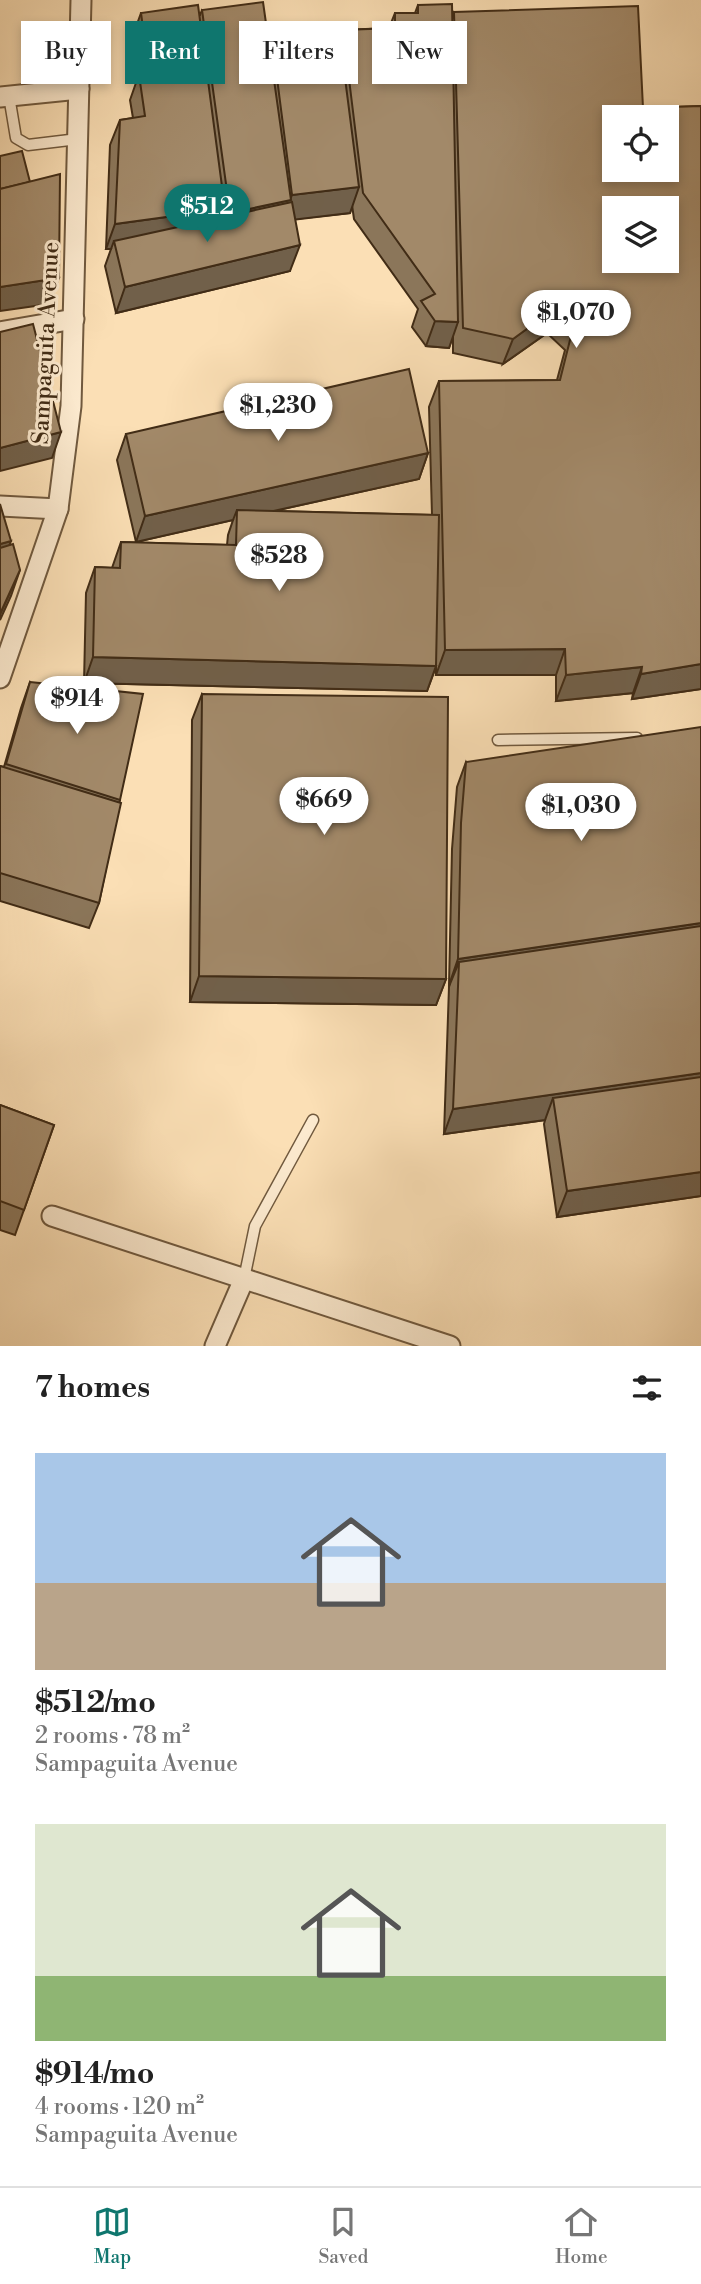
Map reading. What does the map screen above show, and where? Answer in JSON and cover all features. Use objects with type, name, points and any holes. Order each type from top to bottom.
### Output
[{"type":"street","name":"Sampaguita Avenue","points":[[0,678],[58,509],[71,406],[81,0]]},
{"type":"street","points":[[5,96],[79,89]]},
{"type":"street","points":[[0,332],[74,319]]},
{"type":"street","points":[[0,506],[58,509]]},
{"type":"street","points":[[52,1216],[450,1346]]},
{"type":"street","points":[[215,1346],[244,1279]]},
{"type":"lane","points":[[5,96],[16,138],[28,145],[78,139]]},
{"type":"lane","points":[[498,740],[647,738]]},
{"type":"lane","points":[[244,1279],[255,1226],[313,1120]]},
{"type":"building","points":[[263,2],[266,21],[239,21],[239,84],[275,84],[291,200],[230,213],[212,84],[225,84],[225,21],[204,21],[202,10]]},
{"type":"building","points":[[452,4],[452,21],[395,21],[395,13],[418,13],[418,5]]},
{"type":"building","points":[[198,5],[200,21],[142,21],[141,13]]},
{"type":"building","points":[[638,6],[643,105],[602,105],[602,182],[679,182],[679,107],[701,106],[701,664],[641,674],[642,667],[566,675],[565,649],[445,650],[439,381],[560,380],[574,324],[557,307],[513,339],[463,328],[456,84],[467,84],[467,21],[454,21],[454,12]]},
{"type":"building","points":[[358,29],[372,29],[372,84],[454,84],[458,322],[435,321],[421,301],[435,294],[363,193],[350,84],[358,84]]},
{"type":"building","points":[[140,84],[208,84],[225,209],[115,224],[120,120],[145,116]]},
{"type":"building","points":[[278,84],[346,84],[359,187],[292,195]]},
{"type":"building","points":[[22,151],[30,182],[0,189],[0,156]]},
{"type":"building","points":[[60,174],[59,278],[0,287],[0,189]]},
{"type":"building","points":[[292,202],[300,245],[125,287],[114,241]]},
{"type":"building","points":[[33,324],[61,432],[0,448],[0,332]]},
{"type":"building","points":[[409,369],[428,453],[145,516],[126,434]]},
{"type":"building","points":[[0,504],[11,541],[0,544]]},
{"type":"building","points":[[237,510],[439,515],[436,666],[93,657],[95,567],[120,568],[121,542],[236,545]]},
{"type":"building","points":[[13,544],[20,570],[0,614],[0,548]]},
{"type":"building","points":[[30,682],[143,694],[120,800],[6,764]]},
{"type":"building","points":[[202,694],[448,697],[446,979],[199,976]]},
{"type":"building","points":[[701,727],[701,923],[458,959],[461,823],[466,762]]},
{"type":"building","points":[[0,766],[121,803],[99,903],[0,873]]},
{"type":"building","points":[[701,926],[701,1073],[453,1109],[459,962]]},
{"type":"building","points":[[701,1077],[701,1172],[567,1191],[553,1098]]},
{"type":"building","points":[[0,1105],[54,1125],[24,1210],[0,1201]]}]
